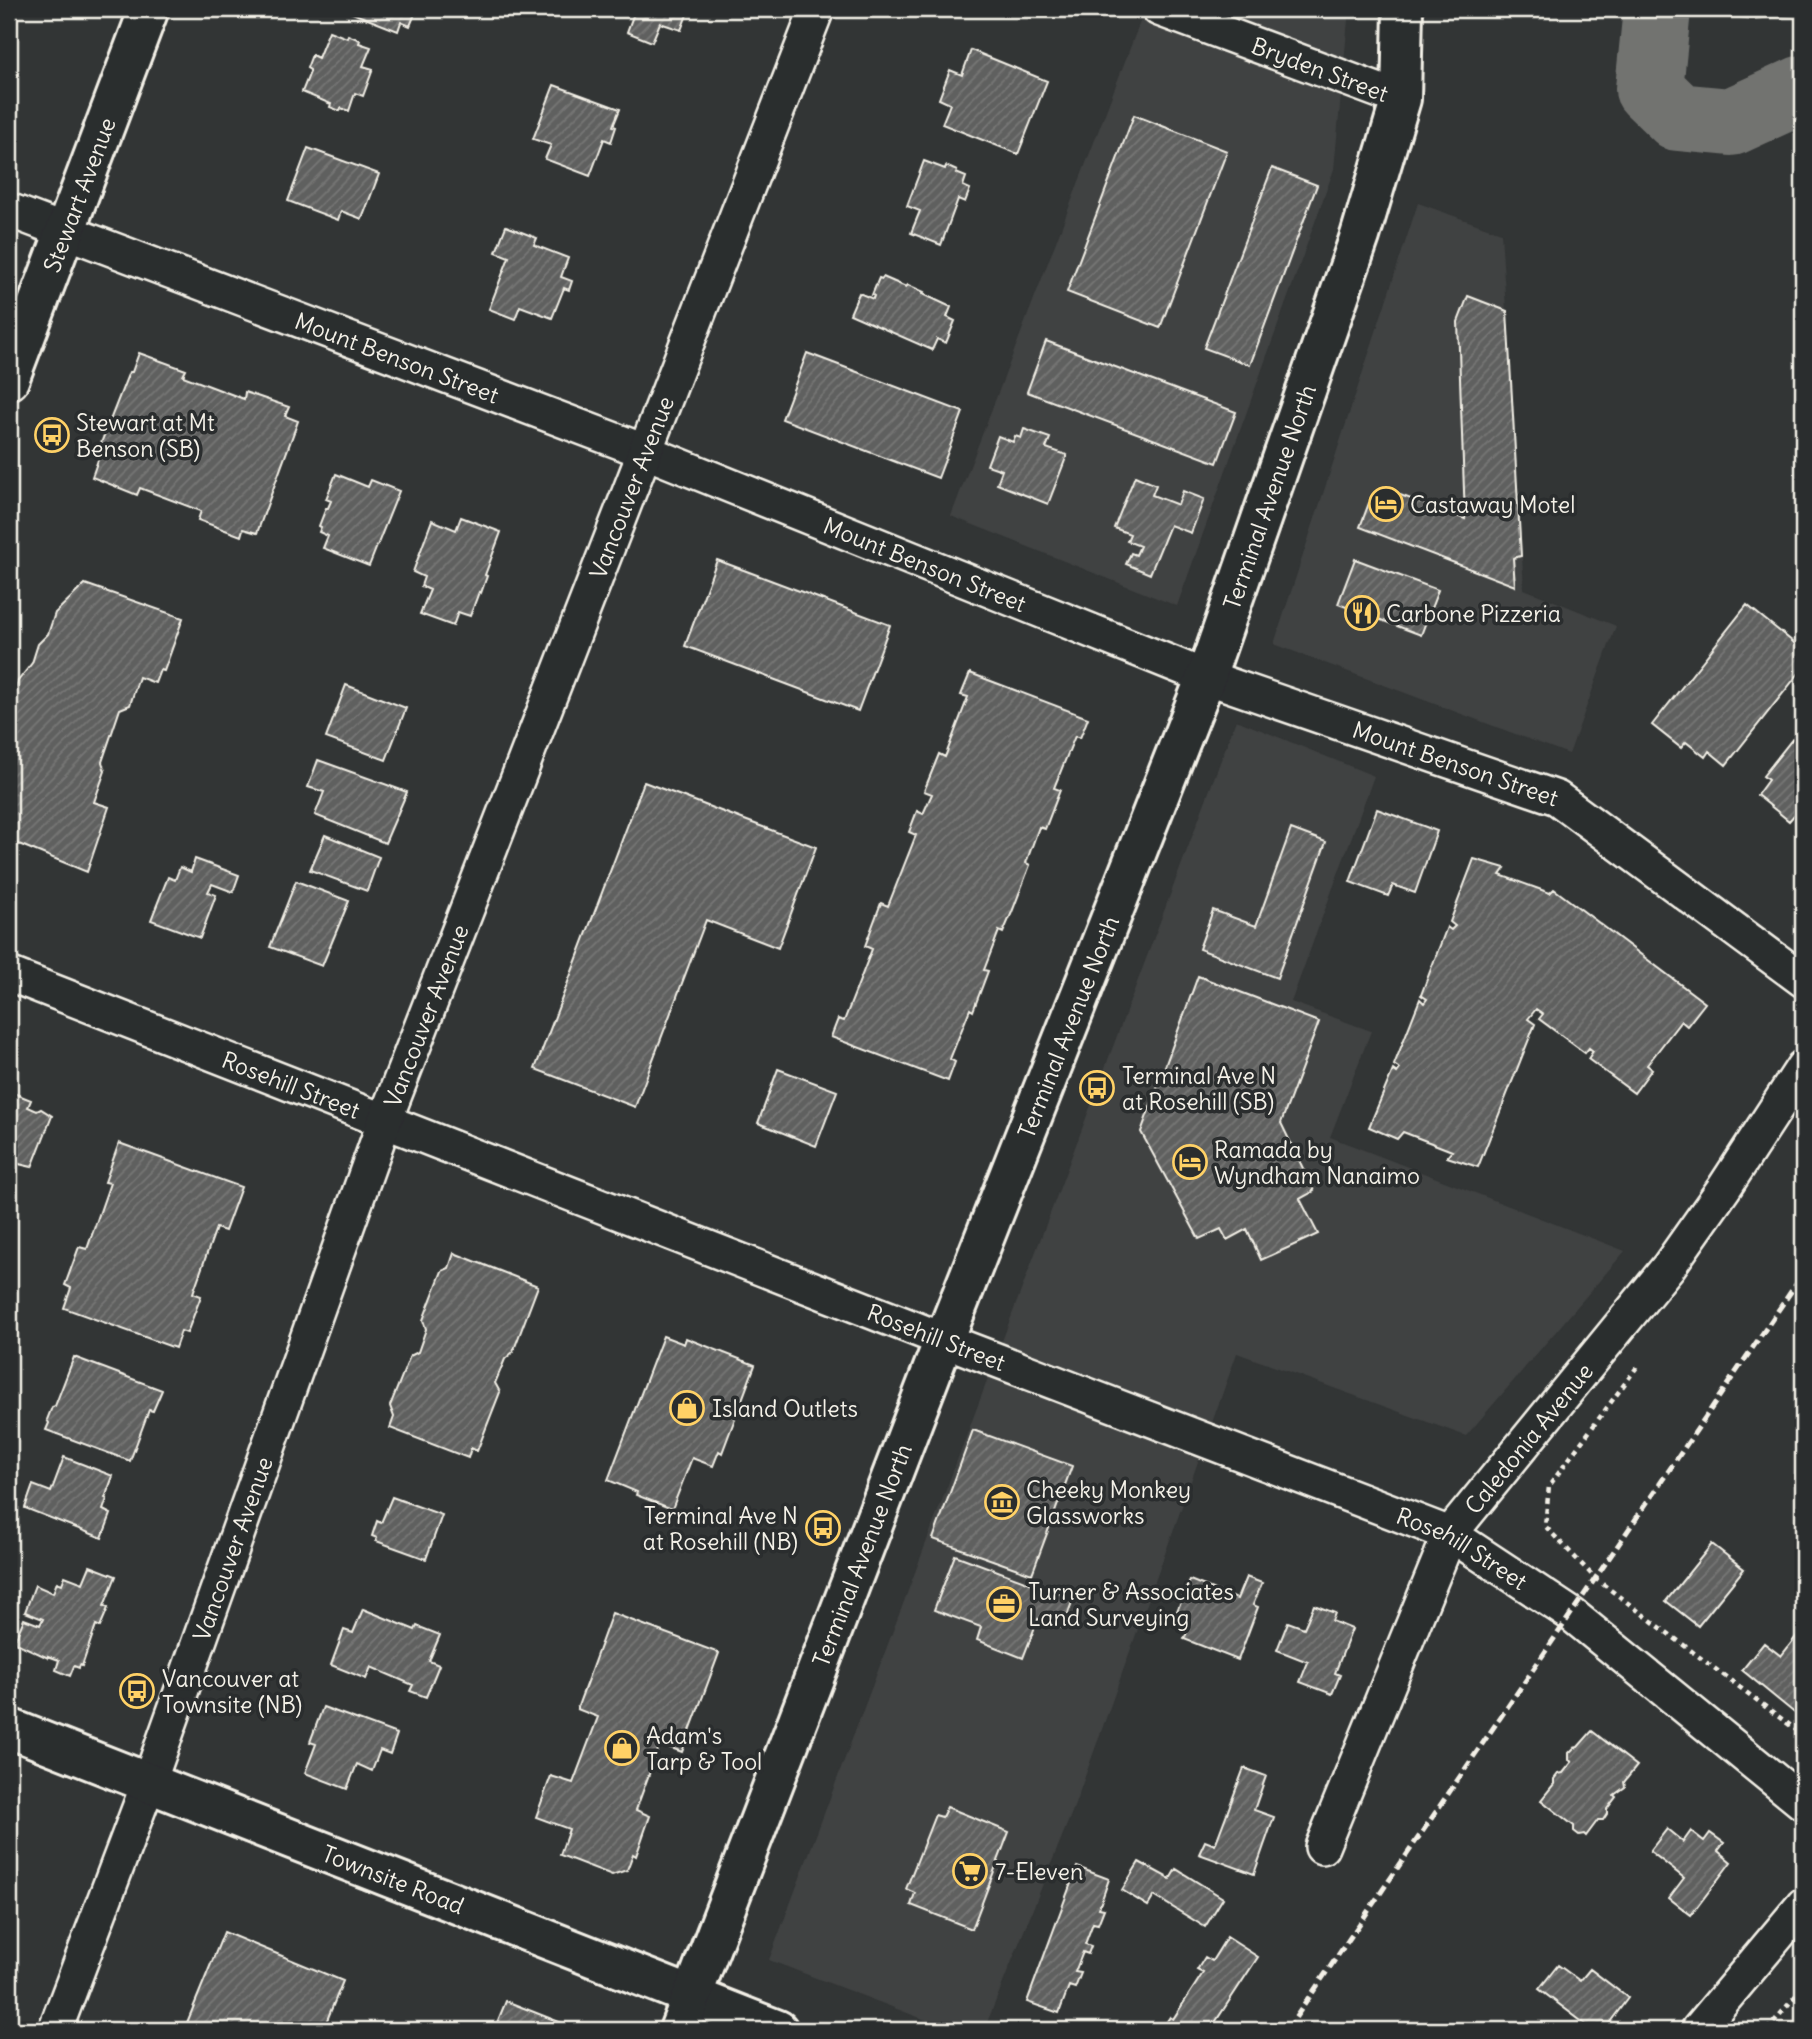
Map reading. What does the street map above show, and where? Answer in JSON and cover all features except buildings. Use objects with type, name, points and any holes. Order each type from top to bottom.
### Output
[{"type":"main road","name":"Stewart Avenue","points":[[9,380],[149,9]]},
{"type":"main road","name":"Terminal Avenue North","points":[[685,2014],[944,1340],[1206,677],[1360,236],[1401,99],[1403,9]]},
{"type":"main road","name":"Townsite Road","points":[[9,1728],[149,1782],[685,2014],[778,2030]]},
{"type":"street","name":"Vancouver Avenue","points":[[55,2030],[149,1782],[385,1120],[817,9]]},
{"type":"street","name":"Bryden Street","points":[[1159,9],[1401,99]]},
{"type":"street","name":"Mount Benson Street","points":[[9,210],[644,451],[1206,677],[1557,798],[1803,980]]},
{"type":"street","name":"Rosehill Street","points":[[9,974],[944,1340],[1450,1534],[1571,1614],[1803,1803]]},
{"type":"street","name":"Caledonia Avenue","points":[[1322,1847],[1450,1534],[1669,1266],[1803,1067]]},
{"type":"street","points":[[1698,2030],[1803,1905]]},
{"type":"path","points":[[1641,1362],[1549,1486],[1545,1526],[1596,1579],[1803,1735]]},
{"type":"path","points":[[1768,2030],[1803,1987]]},
{"type":"shaded area","points":[[1145,9],[1349,9],[1334,169],[1177,606],[951,516]]},
{"type":"shaded area","points":[[1690,9],[1803,9],[1803,14],[1752,19]]},
{"type":"shaded area","points":[[1418,203],[1501,233],[1524,589],[1616,626],[1569,754],[1274,644]]},
{"type":"shaded area","points":[[1236,720],[1374,776],[1291,1002],[1371,1031],[1330,1137],[1625,1251],[1466,1436],[1237,1353],[1074,1807],[984,2030],[952,2030],[769,1960]]},
{"type":"waterway","points":[[1657,9],[1649,89],[1678,117],[1731,122],[1803,89]]},
{"type":"railway","points":[[1287,2030],[1803,1274]]},
{"type":"place","name":"Stewart at Mt Benson (SB)","points":[[52,435]]},
{"type":"place","name":"Castaway Motel","points":[[1386,504]]},
{"type":"place","name":"Carbone Pizzeria","points":[[1362,613]]},
{"type":"place","name":"Terminal Ave N at Rosehill (SB)","points":[[1097,1088]]},
{"type":"place","name":"Ramada by Wyndham Nanaimo","points":[[1190,1162]]},
{"type":"place","name":"Island Outlets","points":[[687,1408]]},
{"type":"place","name":"Cheeky Monkey Glassworks","points":[[1002,1502]]},
{"type":"place","name":"Terminal Ave N at Rosehill (NB)","points":[[823,1528]]},
{"type":"place","name":"Turner & Associates Land Surveying","points":[[1004,1604]]},
{"type":"place","name":"Vancouver at Townsite (NB)","points":[[137,1691]]},
{"type":"place","name":"Adam's Tarp & Tool","points":[[622,1748]]},
{"type":"place","name":"7-Eleven","points":[[970,1871]]}]
